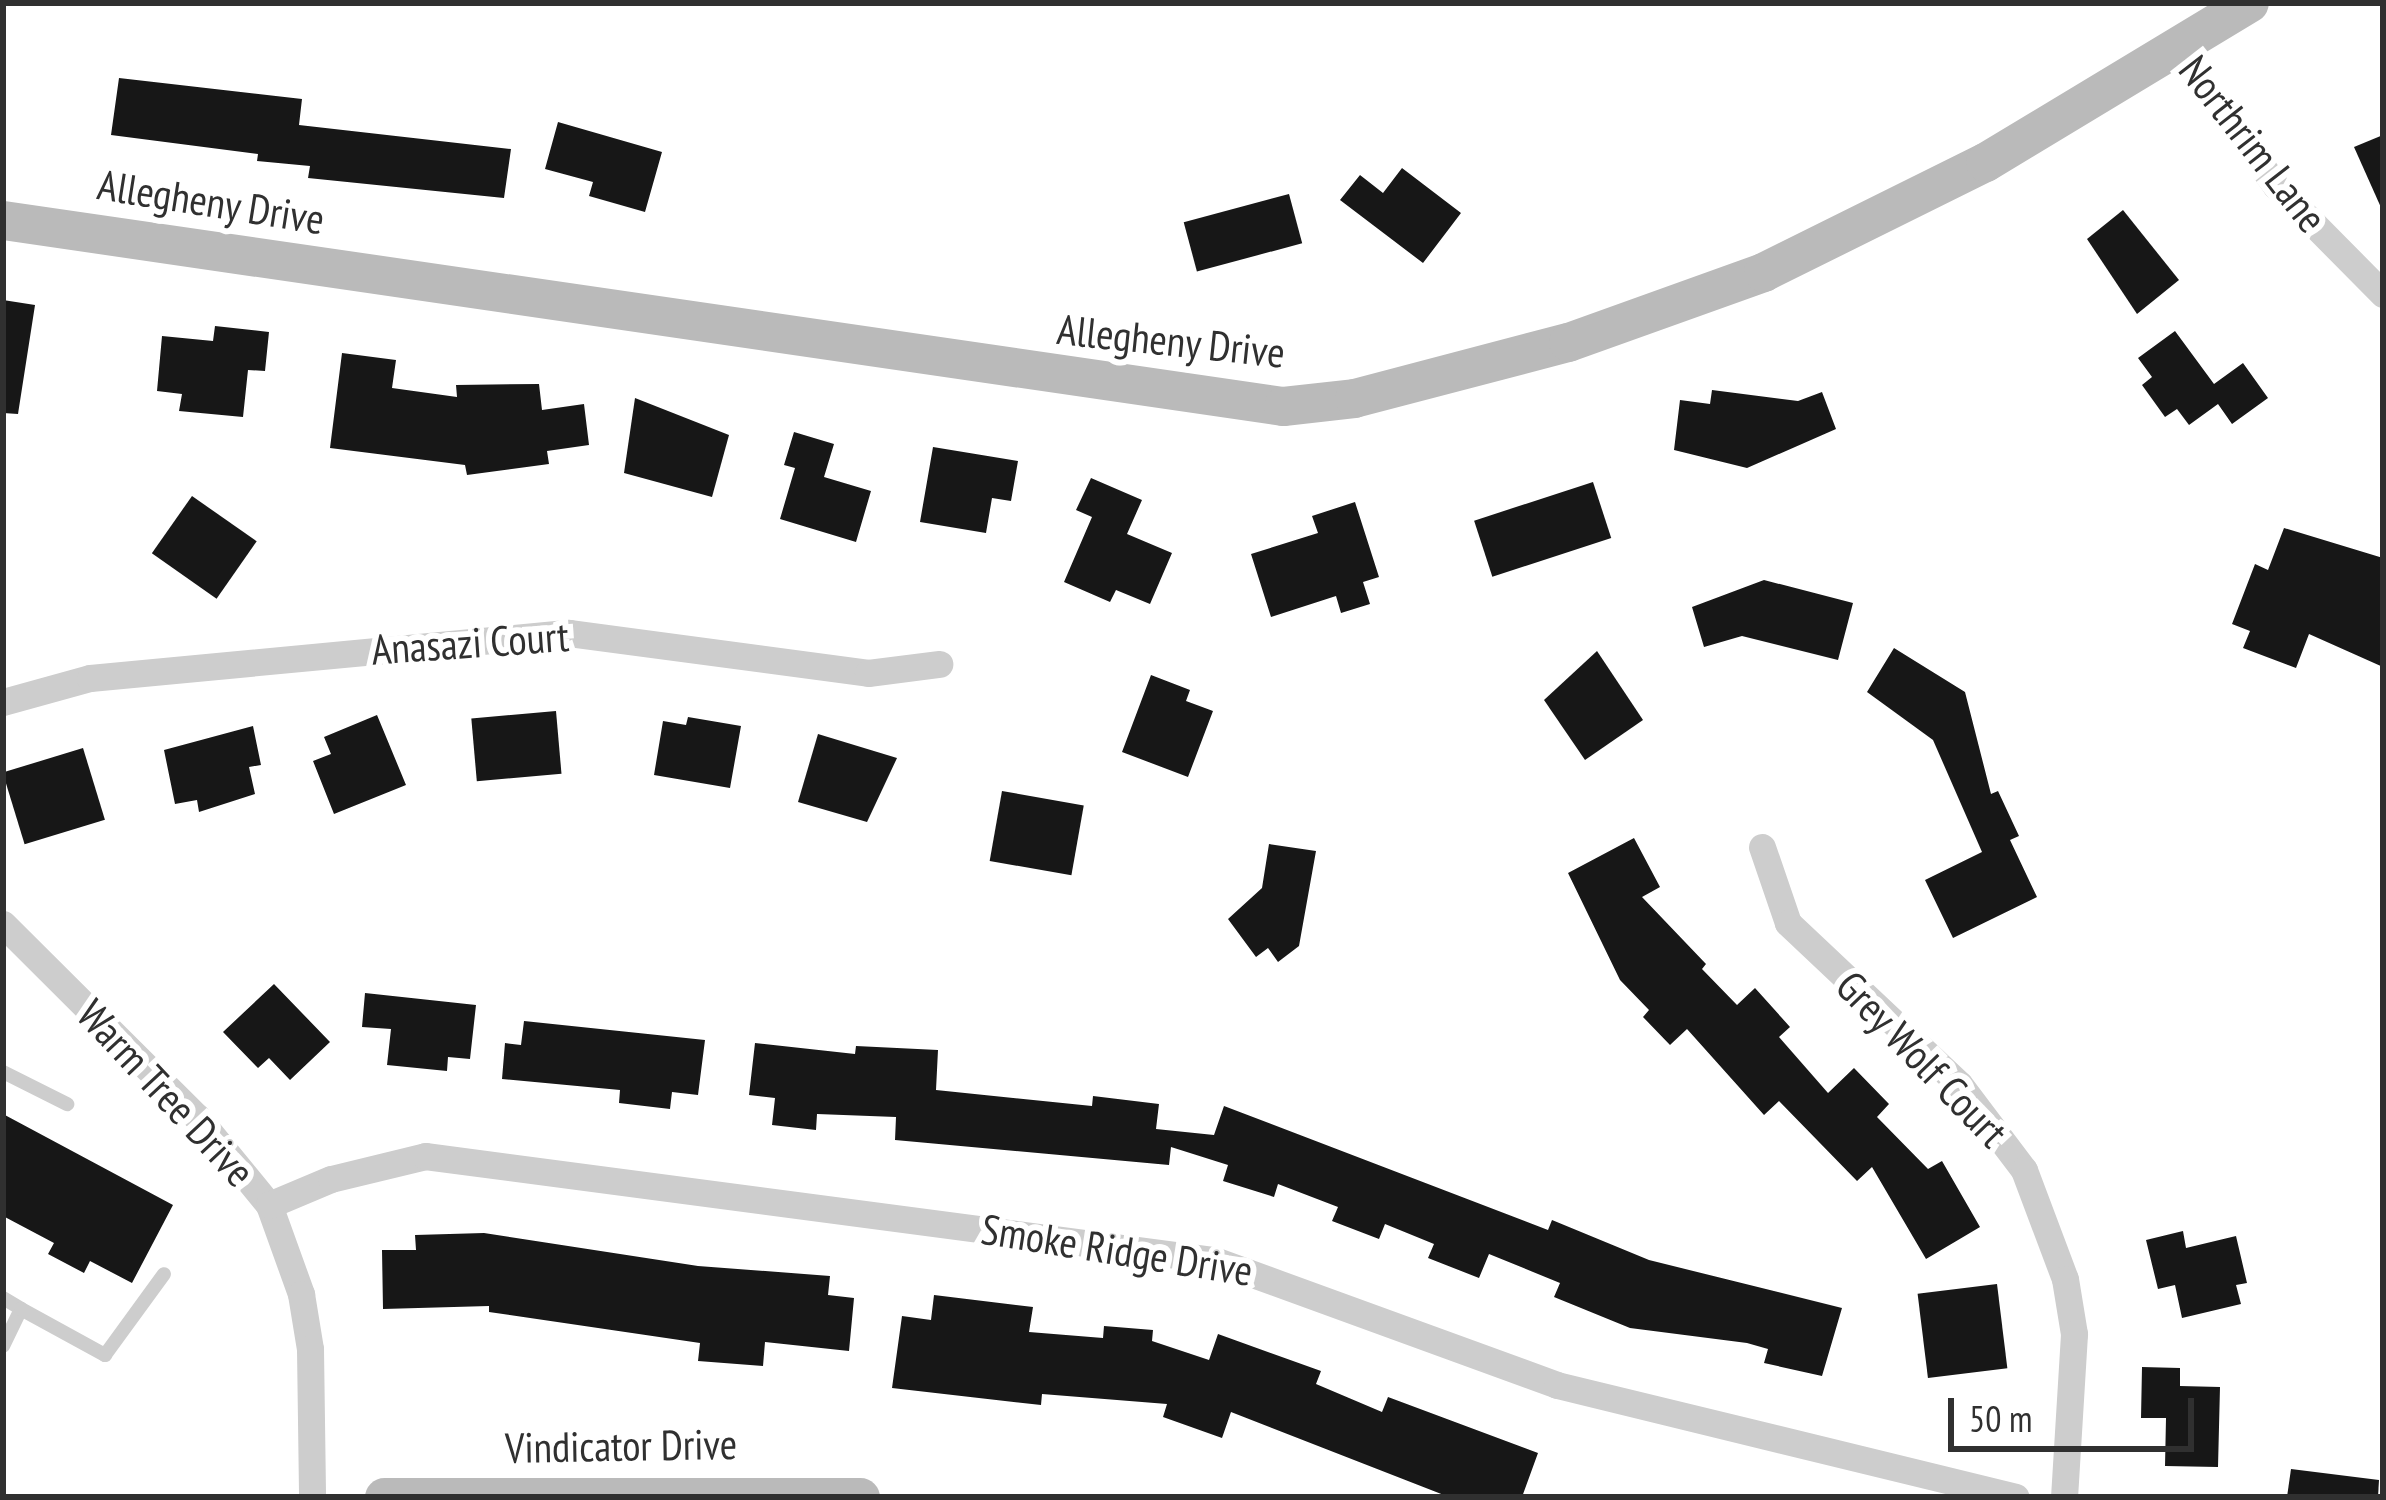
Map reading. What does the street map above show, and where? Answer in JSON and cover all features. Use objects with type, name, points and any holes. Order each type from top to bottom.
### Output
[{"type":"street","name":"Allegheny Drive","points":[[3,220],[1283,406],[1354,398],[1568,342],[1763,272],[1984,162],[2249,3]]},
{"type":"street","name":"Northrim Lane","points":[[2174,44],[2262,170],[2383,294]]},
{"type":"street","name":"Anasazi Court","points":[[3,702],[90,678],[569,633],[868,673],[939,664]]},
{"type":"street","name":"Grey Wolf Court","points":[[1762,848],[1788,923],[1959,1084],[2032,1188],[2065,1279],[2074,1334],[2064,1497]]},
{"type":"street","name":"Warm Tree Drive","points":[[3,924],[197,1117],[269,1205],[307,1330],[312,1497]]},
{"type":"street","name":"Smoke Ridge Drive","points":[[269,1205],[331,1179],[425,1156],[1214,1260],[1557,1385],[2016,1497]]},
{"type":"street","name":"Vindicator Drive","points":[[384,1497],[860,1497]]},
{"type":"lane","points":[[3,1072],[67,1104]]},
{"type":"lane","points":[[3,1298],[105,1355],[164,1274]]},
{"type":"lane","points":[[3,1346],[21,1309]]},
{"type":"building","points":[[119,78],[302,99],[299,125],[511,149],[504,198],[308,178],[310,166],[257,161],[258,154],[111,135]]},
{"type":"building","points":[[558,122],[662,152],[645,212],[589,196],[593,182],[545,169]]},
{"type":"building","points":[[2383,135],[2383,212],[2354,147]]},
{"type":"building","points":[[1402,168],[1461,213],[1423,263],[1340,200],[1360,175],[1383,193]]},
{"type":"building","points":[[1289,194],[1302,243],[1197,271],[1184,222]]},
{"type":"building","points":[[2123,210],[2179,280],[2137,314],[2087,239]]},
{"type":"building","points":[[3,300],[35,305],[18,414],[3,413]]},
{"type":"building","points":[[215,326],[269,332],[265,371],[248,370],[243,417],[179,411],[182,394],[157,391],[162,336],[213,341]]},
{"type":"building","points":[[2175,331],[2214,384],[2243,363],[2268,398],[2232,424],[2218,404],[2189,425],[2177,409],[2165,417],[2142,385],[2152,377],[2138,358]]},
{"type":"building","points":[[342,353],[396,360],[392,388],[457,397],[456,385],[539,384],[542,410],[584,404],[589,445],[547,451],[549,464],[467,475],[465,465],[330,448]]},
{"type":"building","points":[[1712,390],[1798,401],[1822,392],[1836,429],[1747,468],[1674,450],[1680,400],[1710,404]]},
{"type":"building","points":[[635,398],[729,435],[712,497],[624,473]]},
{"type":"building","points":[[794,432],[834,444],[824,477],[871,491],[856,542],[780,519],[795,468],[784,465]]},
{"type":"building","points":[[933,447],[1018,461],[1011,501],[992,498],[986,533],[920,522]]},
{"type":"building","points":[[1091,478],[1142,500],[1127,534],[1172,553],[1150,604],[1116,590],[1110,602],[1064,582],[1092,517],[1076,510]]},
{"type":"building","points":[[1593,482],[1611,538],[1492,577],[1474,521]]},
{"type":"building","points":[[192,496],[257,541],[217,599],[152,553]]},
{"type":"building","points":[[1355,502],[1379,577],[1363,582],[1370,604],[1341,613],[1336,596],[1271,617],[1251,554],[1318,533],[1312,516]]},
{"type":"building","points":[[2284,528],[2383,558],[2383,667],[2309,634],[2296,668],[2243,648],[2250,631],[2232,624],[2255,564],[2268,570]]},
{"type":"building","points":[[1764,580],[1853,603],[1838,660],[1742,636],[1704,647],[1692,607]]},
{"type":"building","points":[[1894,648],[1965,692],[1991,794],[1998,791],[2019,836],[2010,840],[2037,897],[1953,938],[1925,880],[1982,852],[1933,740],[1867,692]]},
{"type":"building","points":[[1597,651],[1643,720],[1585,760],[1544,700]]},
{"type":"building","points":[[1151,675],[1190,690],[1186,701],[1213,711],[1188,777],[1122,752]]},
{"type":"building","points":[[556,711],[561,774],[477,781],[471,718]]},
{"type":"building","points":[[377,715],[406,785],[334,814],[313,761],[331,754],[324,737]]},
{"type":"building","points":[[688,717],[741,726],[730,788],[654,775],[663,721],[686,725]]},
{"type":"building","points":[[253,726],[261,765],[249,767],[255,794],[199,812],[197,800],[175,804],[164,750]]},
{"type":"building","points":[[818,734],[897,758],[867,822],[798,802]]},
{"type":"building","points":[[83,748],[105,820],[25,844],[3,772]]},
{"type":"building","points":[[1002,791],[1084,805],[1071,875],[990,861]]},
{"type":"building","points":[[1634,838],[1660,887],[1642,897],[1706,964],[1702,969],[1737,1005],[1755,988],[1790,1027],[1779,1037],[1828,1093],[1854,1068],[1889,1104],[1877,1117],[1928,1169],[1942,1161],[1980,1227],[1926,1259],[1872,1167],[1857,1181],[1779,1101],[1764,1115],[1687,1029],[1670,1045],[1643,1017],[1649,1010],[1620,980],[1568,873]]},
{"type":"building","points":[[1269,844],[1316,851],[1299,946],[1278,962],[1268,948],[1256,957],[1228,919],[1262,888]]},
{"type":"building","points":[[274,984],[330,1042],[290,1080],[269,1058],[258,1068],[223,1032]]},
{"type":"building","points":[[365,993],[476,1005],[470,1059],[448,1057],[447,1071],[387,1065],[391,1029],[362,1027]]},
{"type":"building","points":[[524,1021],[705,1040],[698,1095],[672,1092],[670,1109],[619,1103],[620,1090],[502,1079],[505,1043],[521,1045]]},
{"type":"building","points":[[755,1043],[855,1054],[856,1046],[938,1050],[936,1090],[1092,1106],[1093,1096],[1159,1104],[1156,1129],[1214,1135],[1224,1106],[1548,1230],[1552,1220],[1649,1260],[1842,1308],[1822,1376],[1764,1363],[1768,1349],[1747,1343],[1630,1328],[1554,1297],[1560,1283],[1489,1254],[1479,1278],[1428,1258],[1434,1244],[1385,1224],[1379,1239],[1332,1221],[1338,1207],[1278,1184],[1274,1197],[1223,1181],[1228,1165],[1171,1147],[1169,1165],[895,1140],[896,1117],[817,1114],[816,1130],[772,1125],[775,1098],[749,1095]]},
{"type":"building","points":[[3,1114],[173,1205],[132,1283],[90,1261],[84,1273],[48,1254],[54,1243],[3,1216]]},
{"type":"building","points":[[2183,1231],[2186,1248],[2236,1236],[2247,1283],[2236,1285],[2241,1304],[2182,1318],[2175,1285],[2158,1289],[2146,1240]]},
{"type":"building","points":[[484,1233],[698,1266],[830,1276],[828,1295],[854,1298],[849,1351],[765,1342],[763,1366],[698,1361],[700,1343],[489,1312],[489,1306],[383,1309],[382,1250],[416,1250],[415,1235]]},
{"type":"building","points":[[1997,1284],[2007,1368],[1928,1378],[1918,1294]]},
{"type":"building","points":[[934,1295],[1033,1307],[1029,1332],[1103,1338],[1104,1326],[1153,1330],[1152,1341],[1209,1360],[1218,1334],[1321,1371],[1316,1384],[1382,1412],[1388,1397],[1538,1453],[1522,1497],[1449,1497],[1231,1412],[1222,1438],[1163,1417],[1167,1404],[1042,1394],[1041,1405],[892,1388],[902,1316],[931,1320]]},
{"type":"building","points":[[2142,1367],[2180,1368],[2180,1386],[2220,1387],[2218,1467],[2165,1466],[2166,1418],[2141,1418]]},
{"type":"building","points":[[2291,1469],[2379,1480],[2378,1497],[2287,1497]]}]
